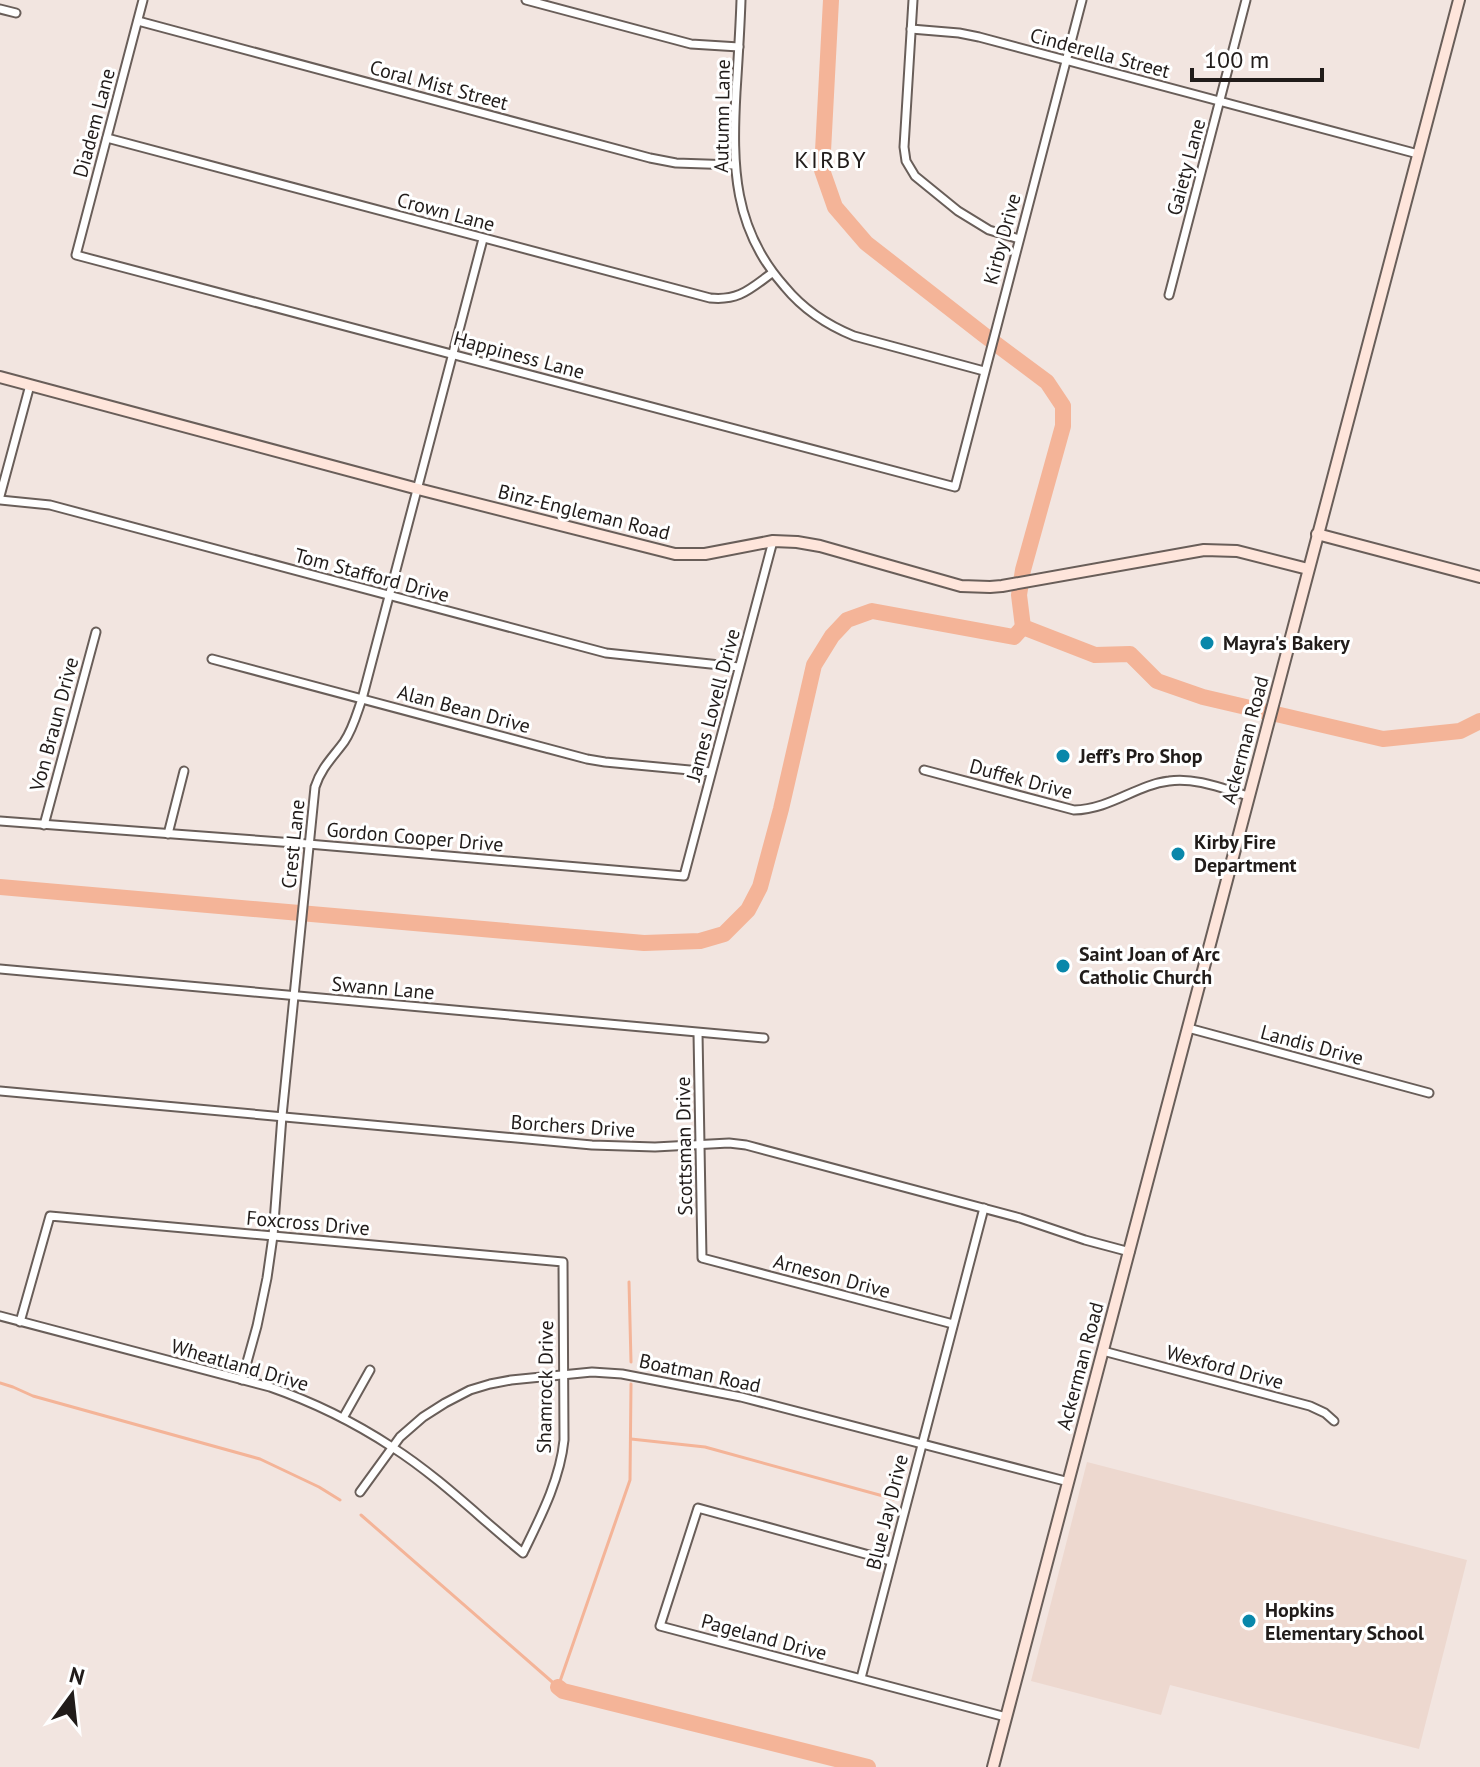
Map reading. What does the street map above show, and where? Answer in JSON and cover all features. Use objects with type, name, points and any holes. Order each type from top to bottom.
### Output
[{"type":"street","name":"Diadem Lane","points":[[76,255],[143,0]]},
{"type":"street","points":[[526,0],[691,44],[739,47]]},
{"type":"street","name":"Autumn Lane","points":[[741,0],[734,133],[737,188],[748,230],[772,273],[808,310],[838,329],[854,336],[985,367]]},
{"type":"street","points":[[913,0],[904,147],[906,161],[915,176],[958,211],[989,230],[1019,239]]},
{"type":"street","name":"Kirby Drive","points":[[955,487],[1082,0]]},
{"type":"street","name":"Gaiety Lane","points":[[1169,295],[1246,0]]},
{"type":"street","name":"Ackerman Road","points":[[993,1767],[1459,0]]},
{"type":"street","points":[[0,9],[16,13]]},
{"type":"street","name":"Coral Mist Street","points":[[138,21],[650,158],[676,163],[735,165]]},
{"type":"street","name":"Cinderella Street","points":[[911,29],[959,33],[1418,154]]},
{"type":"street","name":"Crown Lane","points":[[107,138],[710,298],[724,300],[738,297],[772,273]]},
{"type":"street","name":"Crest Lane","points":[[242,1380],[262,1302],[273,1236],[313,799],[318,779],[345,741],[362,699],[483,239]]},
{"type":"street","name":"Happiness Lane","points":[[76,255],[955,487]]},
{"type":"street","name":"Binz-Engleman Road","points":[[0,377],[675,554],[705,554],[773,541],[797,542],[961,586],[975,587],[1044,580],[1204,550],[1237,551],[1308,569]]},
{"type":"street","points":[[0,498],[30,385]]},
{"type":"street","name":"Tom Stafford Drive","points":[[0,498],[50,505],[606,653],[739,667]]},
{"type":"street","points":[[1317,534],[1480,577]]},
{"type":"street","name":"James Lovell Drive","points":[[684,876],[773,541]]},
{"type":"street","name":"Von Braun Drive","points":[[44,825],[96,632]]},
{"type":"street","name":"Alan Bean Drive","points":[[212,659],[587,759],[711,772]]},
{"type":"street","name":"Duffek Drive","points":[[924,770],[1074,810],[1089,810],[1168,781],[1197,782],[1248,796]]},
{"type":"street","points":[[168,834],[184,771]]},
{"type":"street","name":"Gordon Cooper Drive","points":[[0,821],[684,876]]},
{"type":"street","name":"Swann Lane","points":[[0,969],[764,1038]]},
{"type":"street","name":"Landis Drive","points":[[1188,1028],[1429,1093]]},
{"type":"street","name":"Scottsman Drive","points":[[698,1033],[702,1258]]},
{"type":"street","name":"Borchers Drive","points":[[0,1091],[592,1145],[746,1145],[1020,1218],[1130,1252]]},
{"type":"street","name":"Blue Jay Drive","points":[[861,1678],[984,1208]]},
{"type":"street","name":"Foxcross Drive","points":[[20,1322],[50,1216],[563,1262]]},
{"type":"street","name":"Arneson Drive","points":[[702,1258],[953,1324]]},
{"type":"street","name":"Shamrock Drive","points":[[523,1553],[545,1505],[563,1452],[563,1262]]},
{"type":"street","name":"Wheatland Drive","points":[[0,1316],[305,1399],[393,1447],[523,1553]]},
{"type":"street","name":"Wexford Drive","points":[[1103,1351],[1310,1406],[1334,1421]]},
{"type":"street","points":[[343,1418],[370,1370]]},
{"type":"street","name":"Boatman Road","points":[[360,1492],[400,1437],[423,1417],[470,1390],[511,1380],[607,1372],[698,1387],[1069,1482]]},
{"type":"street","name":"Pageland Drive","points":[[861,1678],[660,1626],[698,1508],[891,1561]]},
{"type":"street","points":[[861,1678],[1006,1717]]},
{"type":"shaded area","name":"Hopkins Elementary School","points":[[1087,1462],[1467,1560],[1419,1749],[1170,1685],[1161,1715],[1031,1681]]},
{"type":"waterway","points":[[831,0],[822,170],[835,207],[866,243],[1047,382],[1063,406],[1063,426],[1023,570],[1019,595],[1023,627],[1095,655],[1130,654],[1157,681],[1203,697],[1383,739],[1460,731],[1480,721]]},
{"type":"waterway","points":[[0,887],[644,943],[700,941],[724,934],[748,910],[760,887],[814,665],[832,636],[847,620],[872,611],[1014,637],[1023,627]]},
{"type":"waterway","points":[[629,1282],[631,1362]]},
{"type":"waterway","points":[[0,1383],[33,1396],[260,1459],[340,1500]]},
{"type":"waterway","points":[[361,1515],[558,1687],[630,1480],[631,1384]]},
{"type":"waterway","points":[[631,1439],[705,1447],[894,1499]]},
{"type":"waterway","points":[[558,1687],[563,1691],[868,1767]]},
{"type":"place","name":"Mayra's Bakery","points":[[1207,643]]},
{"type":"place","name":"Jeff’s Pro Shop","points":[[1063,756]]},
{"type":"place","name":"Kirby Fire Department","points":[[1178,854]]},
{"type":"place","name":"Saint Joan of Arc Catholic Church","points":[[1063,966]]},
{"type":"place","name":"Hopkins Elementary School","points":[[1249,1621]]},
{"type":"district","name":"KIRBY","points":[[831,159]]}]
